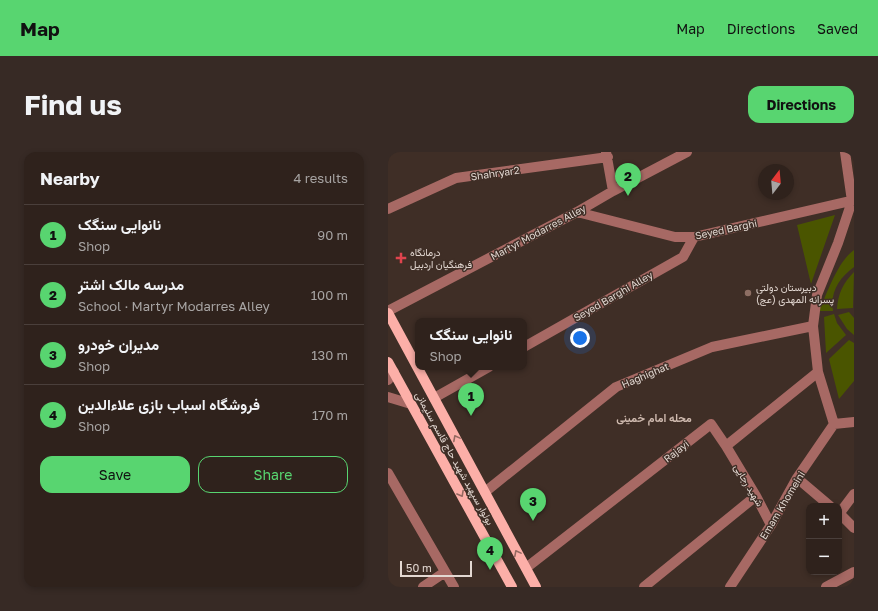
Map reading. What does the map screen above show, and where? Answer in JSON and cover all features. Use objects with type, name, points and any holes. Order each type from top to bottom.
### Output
[{"type":"main road","name":"بولوار سپهبد شهید حاج قاسم سلیمانی","points":[[388,312],[415,362]]},
{"type":"main road","name":"بولوار سپهبد شهید حاج قاسم سلیمانی","points":[[388,362],[391,376],[411,404],[508,586]]},
{"type":"main road","name":"بولوار سپهبد شهید حاج قاسم سلیمانی","points":[[419,370],[536,587]]},
{"type":"street","name":"Martyr Modarres Alley","points":[[388,312],[687,152]]},
{"type":"street","points":[[845,152],[853,201],[838,244],[817,295],[813,326],[818,372],[834,424],[854,422]]},
{"type":"street","points":[[607,155],[613,191]]},
{"type":"street","name":"Shahryar2","points":[[388,209],[456,178],[607,155]]},
{"type":"street","name":"Seyed Barghi","points":[[577,212],[675,237],[694,237],[853,201]]},
{"type":"street","name":"Seyed Barghi Alley","points":[[527,345],[683,256],[694,237]]},
{"type":"street","name":"Haghighat","points":[[485,492],[616,387],[712,347],[813,326]]},
{"type":"street","points":[[434,398],[484,370]]},
{"type":"street","points":[[726,446],[818,372]]},
{"type":"street","points":[[388,397],[411,404]]},
{"type":"street","name":"Rajayi","points":[[526,568],[711,424],[726,446]]},
{"type":"street","name":"Emam Khomeini","points":[[730,587],[771,525],[797,478],[834,424]]},
{"type":"street","name":"شهید رجایی","points":[[726,446],[756,496],[771,525]]},
{"type":"street","points":[[388,473],[454,587]]},
{"type":"street","points":[[797,478],[826,503]]},
{"type":"street","points":[[842,509],[854,494]]},
{"type":"street","points":[[644,587],[756,496]]},
{"type":"street","points":[[842,516],[854,528]]},
{"type":"street","points":[[423,587],[445,572]]},
{"type":"street","points":[[826,587],[854,572]]},
{"type":"green space","points":[[835,215],[811,284],[797,225]]},
{"type":"green space","points":[[854,250],[854,267],[840,281],[834,292],[832,304],[833,311],[819,311],[838,269],[848,255]]},
{"type":"green space","points":[[854,272],[853,308],[837,309],[842,289]]},
{"type":"green space","points":[[849,312],[854,318],[854,335],[847,329],[838,315]]},
{"type":"green space","points":[[834,314],[837,323],[846,335],[826,353],[824,317]]},
{"type":"green space","points":[[849,340],[854,343],[854,381],[839,399],[829,359]]},
{"type":"place","name":"مدرسه مالک اشتر","points":[[628,196]]},
{"type":"place","name":"درمانگاه فرهنگیان اردبیل","points":[[401,258]]},
{"type":"place","name":"دبیرستان دولتی پسرانه المهدی (عج)","points":[[748,293]]},
{"type":"place","name":"نانوایی سنگک","points":[[471,416]]},
{"type":"place","name":"مدیران خودرو","points":[[533,521]]},
{"type":"place","name":"فروشگاه اسباب بازی علاءالدین","points":[[490,570]]},
{"type":"district","name":"محله امام خمینی","points":[[654,417]]}]
